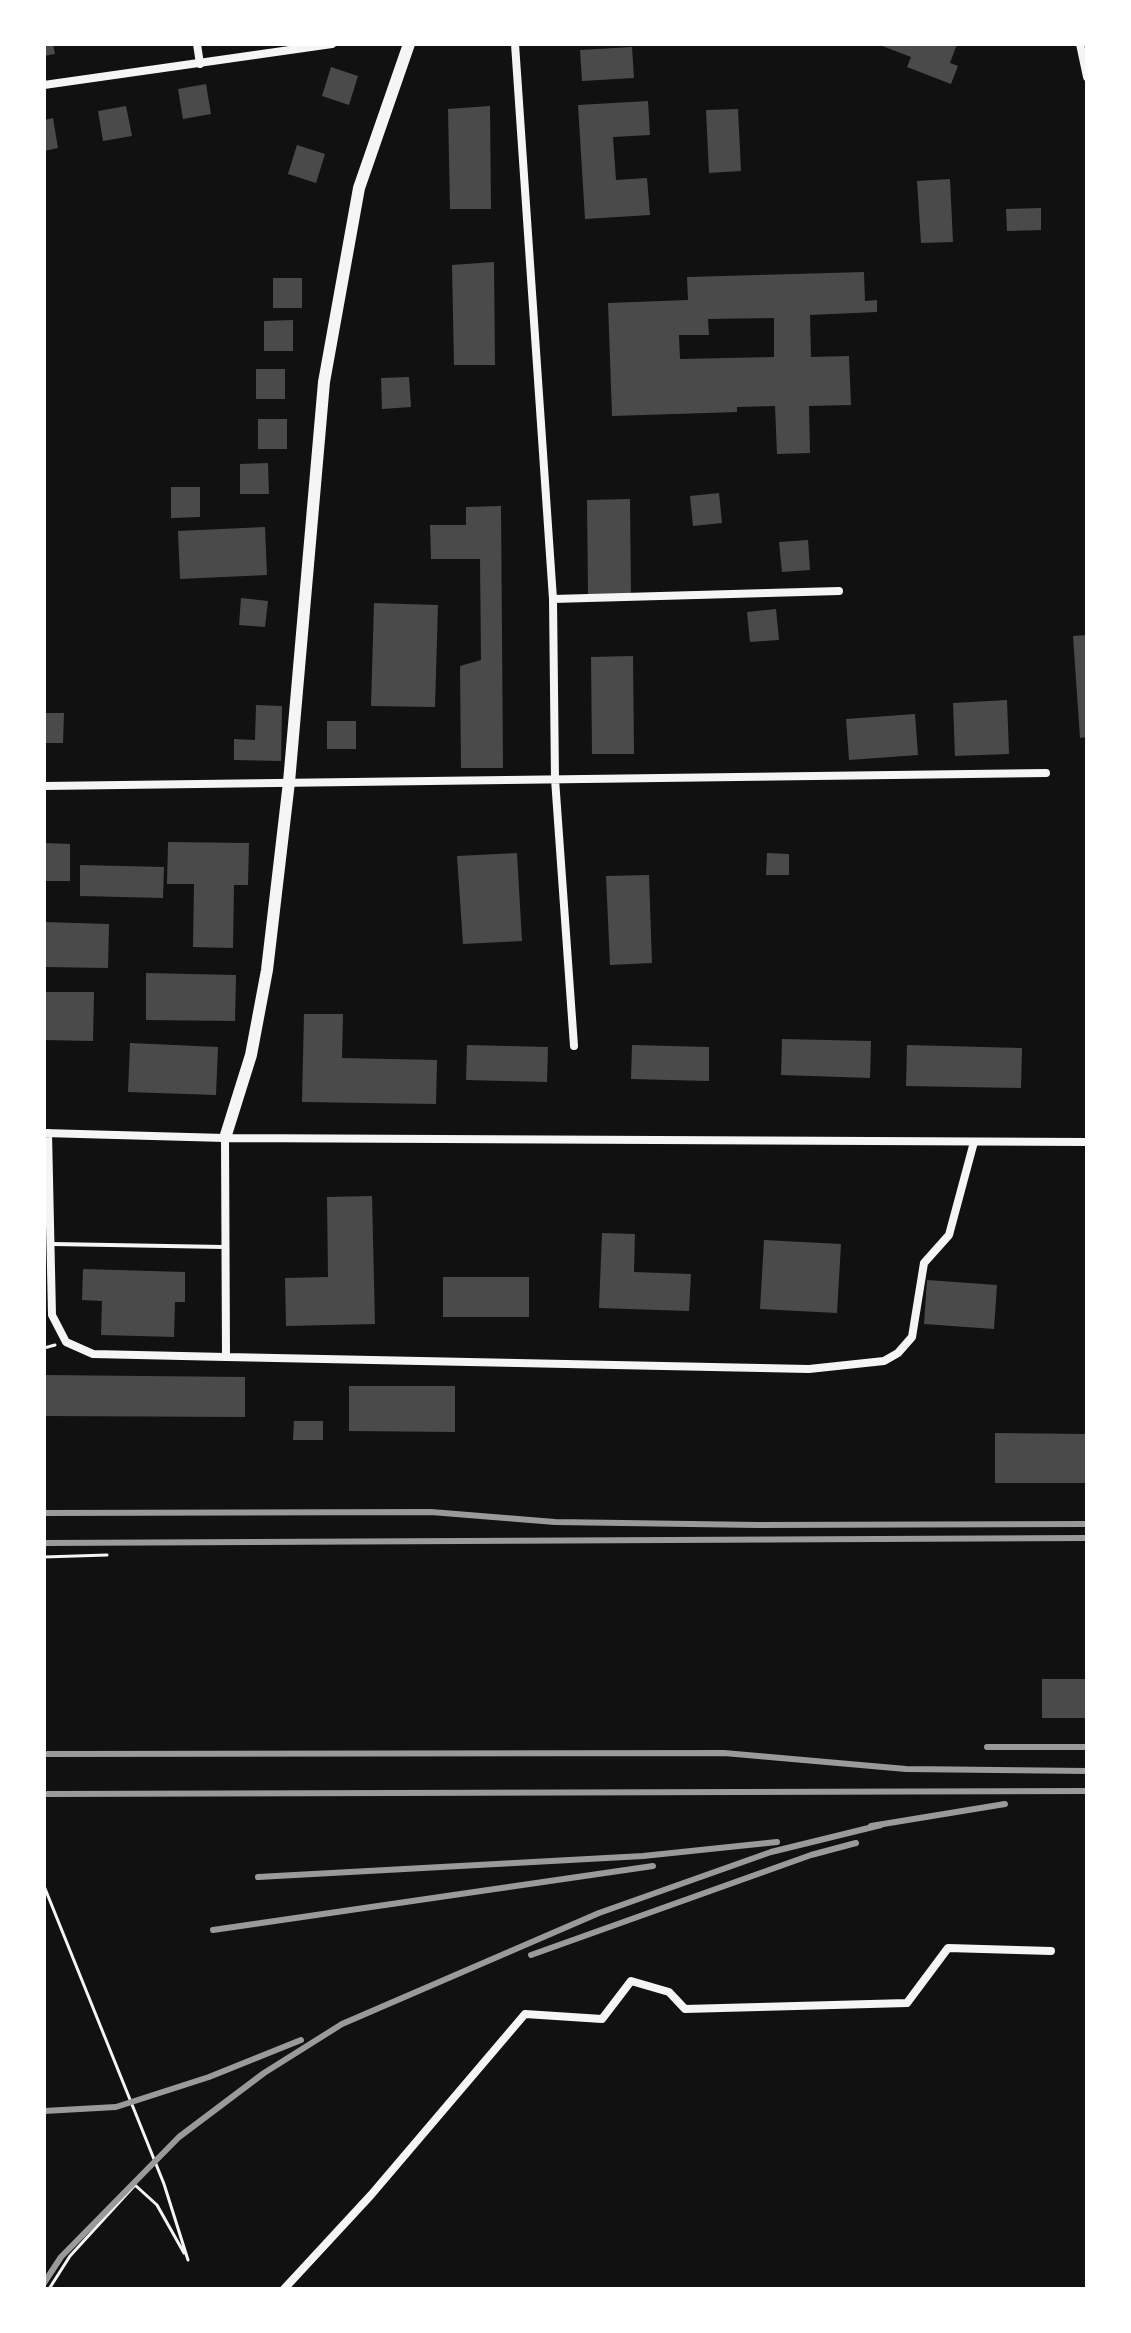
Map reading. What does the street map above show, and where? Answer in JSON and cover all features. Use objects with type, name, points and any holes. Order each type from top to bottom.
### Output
[{"type":"main road","points":[[225,1138],[251,1055],[267,970],[289,782],[324,382],[359,188],[409,44]]},
{"type":"street","points":[[197,44],[200,64]]},
{"type":"street","points":[[44,85],[332,44]]},
{"type":"street","points":[[515,44],[553,599],[555,779],[574,1046]]},
{"type":"street","points":[[1080,44],[1087,77]]},
{"type":"street","points":[[553,599],[839,591]]},
{"type":"street","points":[[44,786],[1046,773]]},
{"type":"street","points":[[974,1142],[949,1235],[924,1263],[912,1337],[898,1353],[884,1361],[809,1369],[93,1354],[66,1342],[52,1315],[46,1133],[225,1138],[1087,1142]]},
{"type":"street","points":[[225,1138],[226,1357]]},
{"type":"street","points":[[284,2289],[371,2195],[525,2014],[602,2019],[631,1981],[669,1992],[685,2009],[907,2003],[948,1948],[1051,1951]]},
{"type":"lane","points":[[50,1244],[226,1247]]},
{"type":"path","points":[[44,1557],[107,1555]]},
{"type":"path","points":[[44,1886],[164,2184],[188,2260],[157,2205],[135,2185],[70,2256],[49,2289]]},
{"type":"building","points":[[44,44],[53,44],[55,54],[44,56]]},
{"type":"building","points":[[877,44],[957,44],[950,63],[958,66],[951,84],[907,67],[911,57]]},
{"type":"building","points":[[632,47],[634,78],[582,81],[580,50]]},
{"type":"building","points":[[331,67],[358,76],[349,105],[322,96]]},
{"type":"building","points":[[206,84],[211,114],[183,119],[178,89]]},
{"type":"building","points":[[648,101],[650,135],[613,137],[616,180],[647,178],[650,215],[585,219],[578,105]]},
{"type":"building","points":[[126,106],[132,136],[103,141],[98,111]]},
{"type":"building","points":[[490,106],[491,209],[450,209],[448,109]]},
{"type":"building","points":[[738,109],[741,171],[709,173],[706,110]]},
{"type":"building","points":[[53,118],[58,148],[44,151],[44,120]]},
{"type":"building","points":[[297,145],[325,154],[316,183],[288,174]]},
{"type":"building","points":[[950,179],[953,242],[921,243],[917,181]]},
{"type":"building","points":[[1041,208],[1041,230],[1007,231],[1006,209]]},
{"type":"building","points":[[494,262],[495,365],[454,365],[452,265]]},
{"type":"building","points":[[864,272],[865,301],[877,300],[877,312],[810,315],[811,357],[849,356],[851,405],[809,406],[810,453],[777,454],[775,406],[737,407],[737,412],[612,416],[608,303],[688,300],[687,277]],"holes":[[[774,318],[774,357],[680,359],[679,335],[709,335],[708,319]]]},
{"type":"building","points":[[273,278],[302,278],[302,308],[273,308]]},
{"type":"building","points":[[293,320],[293,351],[264,351],[264,321]]},
{"type":"building","points":[[256,369],[285,369],[285,399],[256,399]]},
{"type":"building","points":[[409,377],[411,407],[382,409],[381,378]]},
{"type":"building","points":[[258,419],[287,419],[287,449],[258,449]]},
{"type":"building","points":[[268,463],[269,494],[240,494],[240,464]]},
{"type":"building","points":[[171,487],[200,487],[200,517],[171,518]]},
{"type":"building","points":[[719,493],[722,523],[693,526],[690,496]]},
{"type":"building","points":[[630,499],[631,595],[588,595],[587,500]]},
{"type":"building","points":[[501,506],[503,768],[461,768],[460,666],[481,660],[480,559],[431,559],[430,525],[466,525],[466,507]]},
{"type":"building","points":[[265,527],[267,575],[180,579],[178,531]]},
{"type":"building","points":[[808,540],[810,570],[782,572],[779,542]]},
{"type":"building","points":[[241,598],[268,601],[265,627],[239,625]]},
{"type":"building","points":[[374,603],[438,605],[435,707],[371,706]]},
{"type":"building","points":[[776,609],[779,640],[750,642],[747,612]]},
{"type":"building","points":[[1087,635],[1087,737],[1080,738],[1073,636]]},
{"type":"building","points":[[633,656],[634,754],[592,754],[591,657]]},
{"type":"building","points":[[1007,700],[1009,754],[955,756],[953,703]]},
{"type":"building","points":[[256,705],[282,706],[281,761],[234,760],[234,739],[255,740]]},
{"type":"building","points":[[44,713],[64,713],[63,743],[44,743]]},
{"type":"building","points":[[915,714],[918,755],[849,760],[846,719]]},
{"type":"building","points":[[327,721],[356,721],[356,749],[327,749]]},
{"type":"building","points":[[168,842],[249,843],[248,885],[234,885],[233,948],[193,947],[194,884],[167,884]]},
{"type":"building","points":[[44,843],[70,844],[70,881],[44,881]]},
{"type":"building","points":[[517,853],[522,941],[463,944],[457,856]]},
{"type":"building","points":[[767,853],[789,854],[789,875],[766,875]]},
{"type":"building","points":[[80,865],[164,867],[163,898],[80,896]]},
{"type":"building","points":[[649,875],[652,963],[610,965],[606,876]]},
{"type":"building","points":[[44,922],[109,924],[108,968],[44,967]]},
{"type":"building","points":[[146,973],[236,975],[235,1021],[146,1020]]},
{"type":"building","points":[[44,992],[94,992],[93,1041],[44,1040]]},
{"type":"building","points":[[304,1014],[343,1014],[342,1058],[437,1060],[436,1104],[302,1102]]},
{"type":"building","points":[[782,1039],[871,1041],[870,1078],[781,1075]]},
{"type":"building","points":[[130,1043],[218,1047],[216,1095],[128,1092]]},
{"type":"building","points":[[467,1045],[548,1047],[547,1082],[466,1080]]},
{"type":"building","points":[[632,1045],[709,1047],[709,1081],[631,1079]]},
{"type":"building","points":[[907,1045],[1022,1048],[1021,1088],[906,1086]]},
{"type":"building","points":[[372,1196],[375,1324],[286,1326],[285,1278],[328,1277],[327,1197]]},
{"type":"building","points":[[602,1233],[635,1234],[634,1272],[691,1274],[689,1311],[599,1308]]},
{"type":"building","points":[[764,1240],[841,1244],[837,1313],[760,1309]]},
{"type":"building","points":[[83,1269],[185,1272],[185,1302],[175,1302],[174,1337],[101,1335],[102,1301],[82,1300]]},
{"type":"building","points":[[443,1277],[529,1277],[529,1317],[443,1317]]},
{"type":"building","points":[[927,1280],[997,1285],[994,1329],[924,1324]]},
{"type":"building","points":[[44,1375],[245,1377],[245,1417],[44,1416]]},
{"type":"building","points":[[349,1386],[455,1386],[455,1432],[349,1431]]},
{"type":"building","points":[[294,1421],[323,1421],[323,1440],[293,1440]]},
{"type":"building","points":[[995,1433],[1087,1434],[1087,1483],[995,1483]]},
{"type":"building","points":[[1042,1679],[1087,1679],[1087,1718],[1042,1718]]},
{"type":"railway","points":[[44,1513],[431,1512],[555,1522],[1087,1524]]},
{"type":"railway","points":[[44,1543],[1087,1538]]},
{"type":"railway","points":[[987,1747],[1087,1747]]},
{"type":"railway","points":[[44,1754],[724,1753],[906,1769],[1087,1771]]},
{"type":"railway","points":[[44,1794],[1087,1791]]},
{"type":"railway","points":[[871,1826],[1005,1804]]},
{"type":"railway","points":[[44,2283],[61,2257],[179,2137],[264,2073],[342,2024],[599,1913],[771,1852],[881,1825]]},
{"type":"railway","points":[[258,1877],[643,1856],[777,1842]]},
{"type":"railway","points":[[531,1955],[811,1855],[856,1843]]},
{"type":"railway","points":[[213,1930],[653,1866]]},
{"type":"railway","points":[[44,2111],[116,2107],[209,2077],[301,2040]]}]
